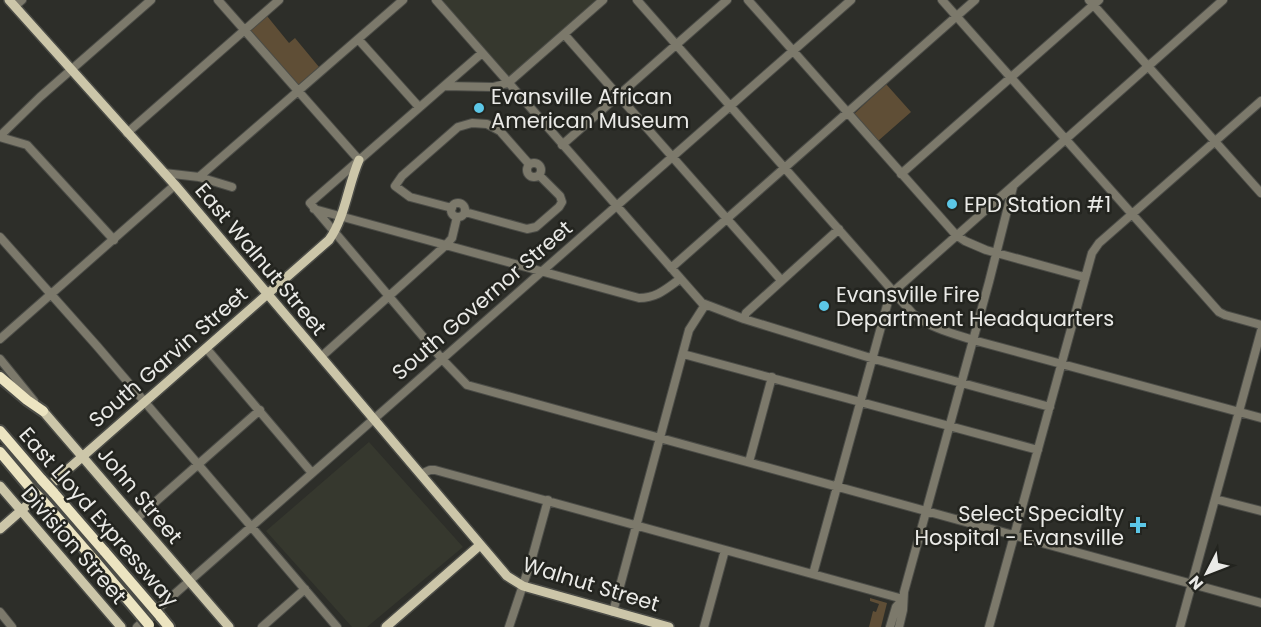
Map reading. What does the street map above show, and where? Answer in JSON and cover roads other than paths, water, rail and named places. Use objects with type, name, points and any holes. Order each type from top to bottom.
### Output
[{"type":"highway","points":[[0,377],[44,411]]},
{"type":"highway","name":"East Lloyd Expressway","points":[[0,432],[166,624]]},
{"type":"highway","name":"East Lloyd Expressway","points":[[0,452],[150,626]]},
{"type":"main road","name":"East Walnut Street","points":[[16,2],[71,70],[175,185],[480,545]]},
{"type":"main road","name":"South Garvin Street","points":[[0,529],[268,294],[334,233],[359,160]]},
{"type":"main road","name":"John Street","points":[[44,411],[229,627]]},
{"type":"main road","name":"Division Street","points":[[0,486],[121,627]]},
{"type":"main road","name":"Walnut Street","points":[[480,545],[507,576],[523,586],[669,627]]},
{"type":"main road","points":[[386,627],[480,545]]},
{"type":"street","points":[[114,240],[27,145],[0,136],[151,0]]},
{"type":"street","points":[[218,0],[359,160]]},
{"type":"street","points":[[127,133],[279,0]]},
{"type":"street","points":[[199,177],[403,0]]},
{"type":"street","points":[[436,0],[705,305],[872,357],[1050,407]]},
{"type":"street","points":[[444,86],[493,87],[508,83],[603,0]]},
{"type":"street","points":[[638,0],[913,314],[923,322],[935,329],[1061,365],[1261,418]]},
{"type":"street","points":[[562,145],[727,0]]},
{"type":"street","points":[[748,0],[956,235],[996,253],[1084,277]]},
{"type":"street","name":"South Governor Street","points":[[137,627],[851,0]]},
{"type":"street","points":[[942,0],[1222,314],[1261,325]]},
{"type":"street","points":[[671,268],[975,0]]},
{"type":"street","points":[[813,574],[872,357],[889,298],[894,291],[1223,0]]},
{"type":"street","points":[[901,174],[1094,2],[1148,67],[1261,193]]},
{"type":"street","points":[[564,34],[781,280]]},
{"type":"street","points":[[358,39],[419,107]]},
{"type":"street","name":"South Garvin Street","points":[[314,209],[310,203],[482,53]]},
{"type":"street","points":[[989,627],[1084,277],[1094,249],[1261,101]]},
{"type":"street","points":[[452,208],[410,197],[395,186],[402,176],[458,127],[480,123],[500,131],[529,164],[534,162],[539,165],[541,170],[538,175],[560,196],[562,202],[533,229],[465,212]]},
{"type":"street","points":[[164,173],[199,177],[232,187]]},
{"type":"street","points":[[0,339],[175,185]]},
{"type":"street","points":[[899,627],[903,598],[1013,185]]},
{"type":"street","points":[[460,203],[465,207],[465,212],[462,216],[457,217],[452,214],[452,208],[455,204],[460,203]]},
{"type":"street","points":[[314,209],[639,298],[659,295],[680,279]]},
{"type":"street","points":[[314,209],[442,359],[467,385],[1261,603]]},
{"type":"street","points":[[321,357],[446,245],[452,238],[457,217]]},
{"type":"street","points":[[744,319],[746,313],[839,229]]},
{"type":"street","points":[[0,237],[52,294],[337,627]]},
{"type":"street","points":[[613,612],[689,330],[705,305]]},
{"type":"street","points":[[1180,627],[1261,331]]},
{"type":"street","points":[[206,348],[312,473]]},
{"type":"street","points":[[683,354],[1038,450]]},
{"type":"street","name":"John Street","points":[[0,360],[44,411]]},
{"type":"street","points":[[748,462],[772,377]]},
{"type":"street","points":[[136,519],[260,410]]},
{"type":"street","points":[[421,474],[435,470],[903,598]]},
{"type":"street","points":[[1215,499],[1261,511]]},
{"type":"street","points":[[509,627],[548,500]]},
{"type":"street","points":[[704,627],[725,550]]},
{"type":"street","points":[[262,627],[305,589]]},
{"type":"street","points":[[890,627],[896,607],[903,598]]},
{"type":"street","points":[[0,612],[12,627]]},
{"type":"place","name":"Evansville African American Museum","points":[[479,108]]},
{"type":"place","name":"EPD Station #1","points":[[952,204]]},
{"type":"place","name":"Evansville Fire Department Headquarters","points":[[824,306]]},
{"type":"place","name":"Select Specialty Hospital - Evansville","points":[[1138,525]]}]
